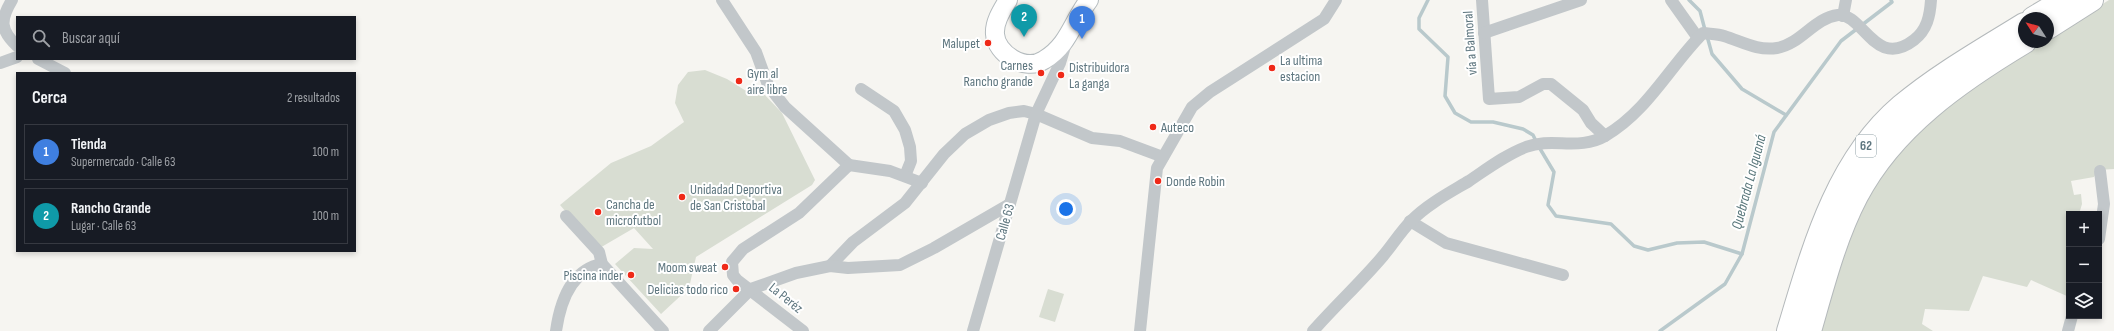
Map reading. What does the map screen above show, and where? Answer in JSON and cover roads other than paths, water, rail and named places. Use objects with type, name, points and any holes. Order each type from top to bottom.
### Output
[{"type":"highway","points":[[2043,12],[2063,0]]},
{"type":"highway","points":[[2054,24],[2092,0]]},
{"type":"highway","name":"62","points":[[1788,331],[1814,246],[1828,212],[1844,179],[1875,133],[1900,107],[1930,84],[2018,28]]},
{"type":"highway","name":"62","points":[[1810,331],[1842,230],[1857,196],[1873,171],[1893,144],[1947,94],[1976,71],[2018,46]]},
{"type":"main road","points":[[1008,0],[997,20],[995,32],[997,44],[1003,53],[1012,58],[1032,63],[1042,61],[1068,39],[1078,14],[1089,0]]},
{"type":"street","points":[[12,0],[3,14],[1,25],[3,32],[16,45]]},
{"type":"street","points":[[722,0],[756,52],[768,85],[785,107],[849,165],[905,176],[922,183]]},
{"type":"street","points":[[1140,331],[1151,209],[1157,168],[1162,157],[1192,107],[1210,92],[1324,19],[1336,0]]},
{"type":"street","name":"vía a Balmoral","points":[[1482,0],[1488,96],[1491,100],[1519,97],[1543,84],[1550,84],[1583,110],[1591,123],[1605,136]]},
{"type":"street","points":[[1484,33],[1581,0]]},
{"type":"street","points":[[1671,0],[1698,38]]},
{"type":"street","points":[[1843,16],[1846,0]]},
{"type":"street","points":[[1313,331],[1382,256],[1410,221],[1426,208],[1500,161],[1535,144],[1577,145],[1605,136],[1624,122],[1644,103],[1703,33],[1725,36],[1758,48],[1777,48],[1794,40],[1826,18],[1843,16],[1855,21],[1875,42],[1891,47],[1903,46],[1920,36],[1928,22],[1931,0]]},
{"type":"street","name":"Calle 63","points":[[973,331],[1036,114],[1060,63],[1068,39]]},
{"type":"street","points":[[0,63],[16,57]]},
{"type":"street","points":[[37,60],[63,72]]},
{"type":"street","points":[[861,89],[894,111],[905,130],[910,147],[911,160],[905,176]]},
{"type":"street","points":[[830,266],[853,242],[905,202],[922,183],[944,154],[965,134],[989,120],[1024,111],[1036,114],[1092,138],[1120,141],[1162,157]]},
{"type":"street","name":"La Peréz","points":[[803,331],[733,275],[732,262],[743,249],[799,213],[849,165]]},
{"type":"street","points":[[2100,171],[2104,204],[2102,218]]},
{"type":"street","points":[[708,331],[751,289],[796,273],[830,266],[848,268],[900,265],[934,248],[1010,204]]},
{"type":"street","points":[[566,216],[599,252],[602,264],[663,331]]},
{"type":"street","points":[[1410,221],[1446,243],[1563,275]]},
{"type":"street","points":[[556,331],[558,316],[565,293],[578,276],[592,266],[602,264]]},
{"type":"street","points":[[2068,331],[2071,319]]},
{"type":"waterway","points":[[1428,0],[1419,18],[1419,29],[1448,57],[1445,96],[1455,113],[1471,122],[1493,122],[1523,129],[1533,135],[1536,141]]},
{"type":"waterway","points":[[1689,0],[1700,11],[1705,30]]},
{"type":"waterway","name":"Quebrada La Iguaná","points":[[1660,331],[1725,284],[1742,254],[1774,132],[1841,41],[1892,2],[1891,0]]},
{"type":"waterway","points":[[1707,36],[1712,54],[1742,89],[1786,115]]},
{"type":"waterway","points":[[1539,147],[1554,172],[1548,205],[1556,216],[1611,224],[1634,246],[1648,250],[1677,243],[1704,242],[1742,254]]},
{"type":"place","name":"Rancho Grande","points":[[1024,37]]},
{"type":"place","name":"Tienda","points":[[1082,39]]},
{"type":"place","name":"Malupet","points":[[988,43]]},
{"type":"place","name":"La ultima estacion","points":[[1272,68]]},
{"type":"place","name":"Carnes Rancho grande","points":[[1041,73]]},
{"type":"place","name":"Distribuidora La ganga","points":[[1061,75]]},
{"type":"place","name":"Gym al aire libre","points":[[739,81]]},
{"type":"place","name":"Auteco","points":[[1153,127]]},
{"type":"place","name":"Donde Robin","points":[[1158,181]]},
{"type":"place","name":"Unidadad Deportiva de San Cristobal","points":[[682,197]]},
{"type":"place","name":"Cancha de microfutbol","points":[[598,212]]},
{"type":"place","name":"Moom sweat","points":[[725,267]]},
{"type":"place","name":"Piscina inder","points":[[631,275]]},
{"type":"place","name":"Delicias todo rico","points":[[736,289]]}]
